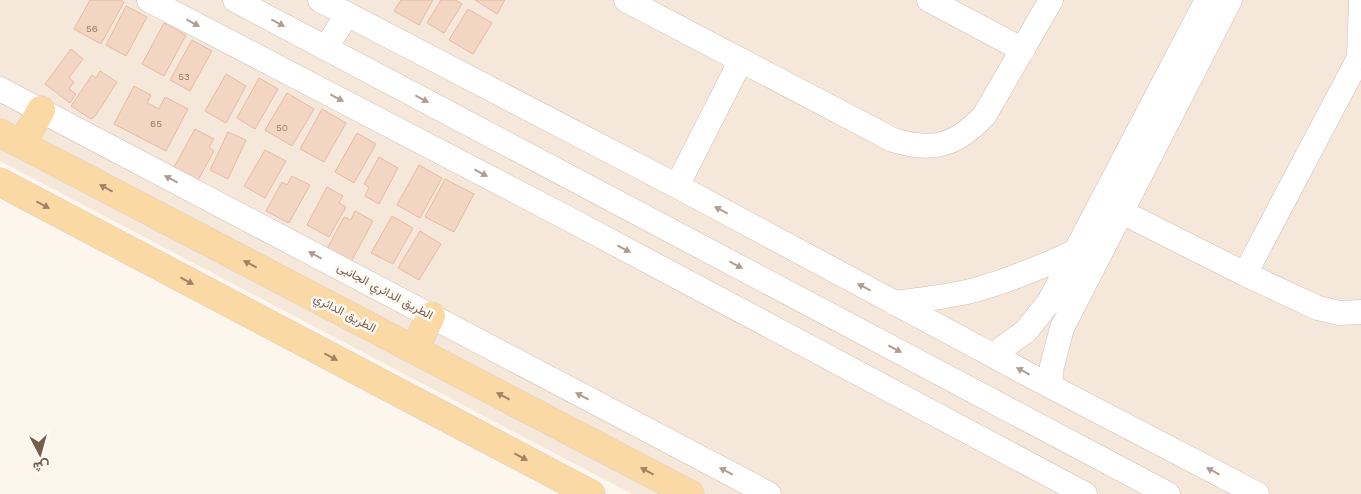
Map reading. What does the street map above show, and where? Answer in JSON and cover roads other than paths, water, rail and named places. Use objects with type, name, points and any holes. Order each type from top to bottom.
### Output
[{"type":"main road","points":[[11,139],[41,110]]},
{"type":"main road","name":"الطريق الدائري","points":[[11,139],[690,494]]},
{"type":"main road","points":[[0,182],[591,494]]},
{"type":"main road","points":[[414,350],[431,316]]},
{"type":"street","points":[[149,0],[567,218],[1085,494]]},
{"type":"street","points":[[235,0],[1168,494]]},
{"type":"street","points":[[320,0],[678,186],[894,303],[1256,494]]},
{"type":"street","points":[[626,0],[893,140],[912,146],[932,146],[952,141],[970,131],[984,116],[1052,0]]},
{"type":"street","points":[[929,0],[1023,50]]},
{"type":"street","points":[[993,355],[1020,336],[1038,318],[1049,302],[1207,0]]},
{"type":"street","points":[[1050,386],[1052,366],[1062,328],[1230,0]]},
{"type":"street","points":[[1245,274],[1360,56],[1360,0]]},
{"type":"street","points":[[326,48],[347,14]]},
{"type":"street","points":[[678,186],[741,60]]},
{"type":"street","name":"الطريق الدائري الجانبى","points":[[0,89],[769,494]]},
{"type":"street","points":[[567,218],[587,186]]},
{"type":"street","points":[[1122,212],[1245,274],[1318,308],[1339,314],[1361,312]]},
{"type":"street","points":[[894,303],[970,291],[1042,267],[1076,251]]},
{"type":"street","points":[[956,426],[975,392]]}]
